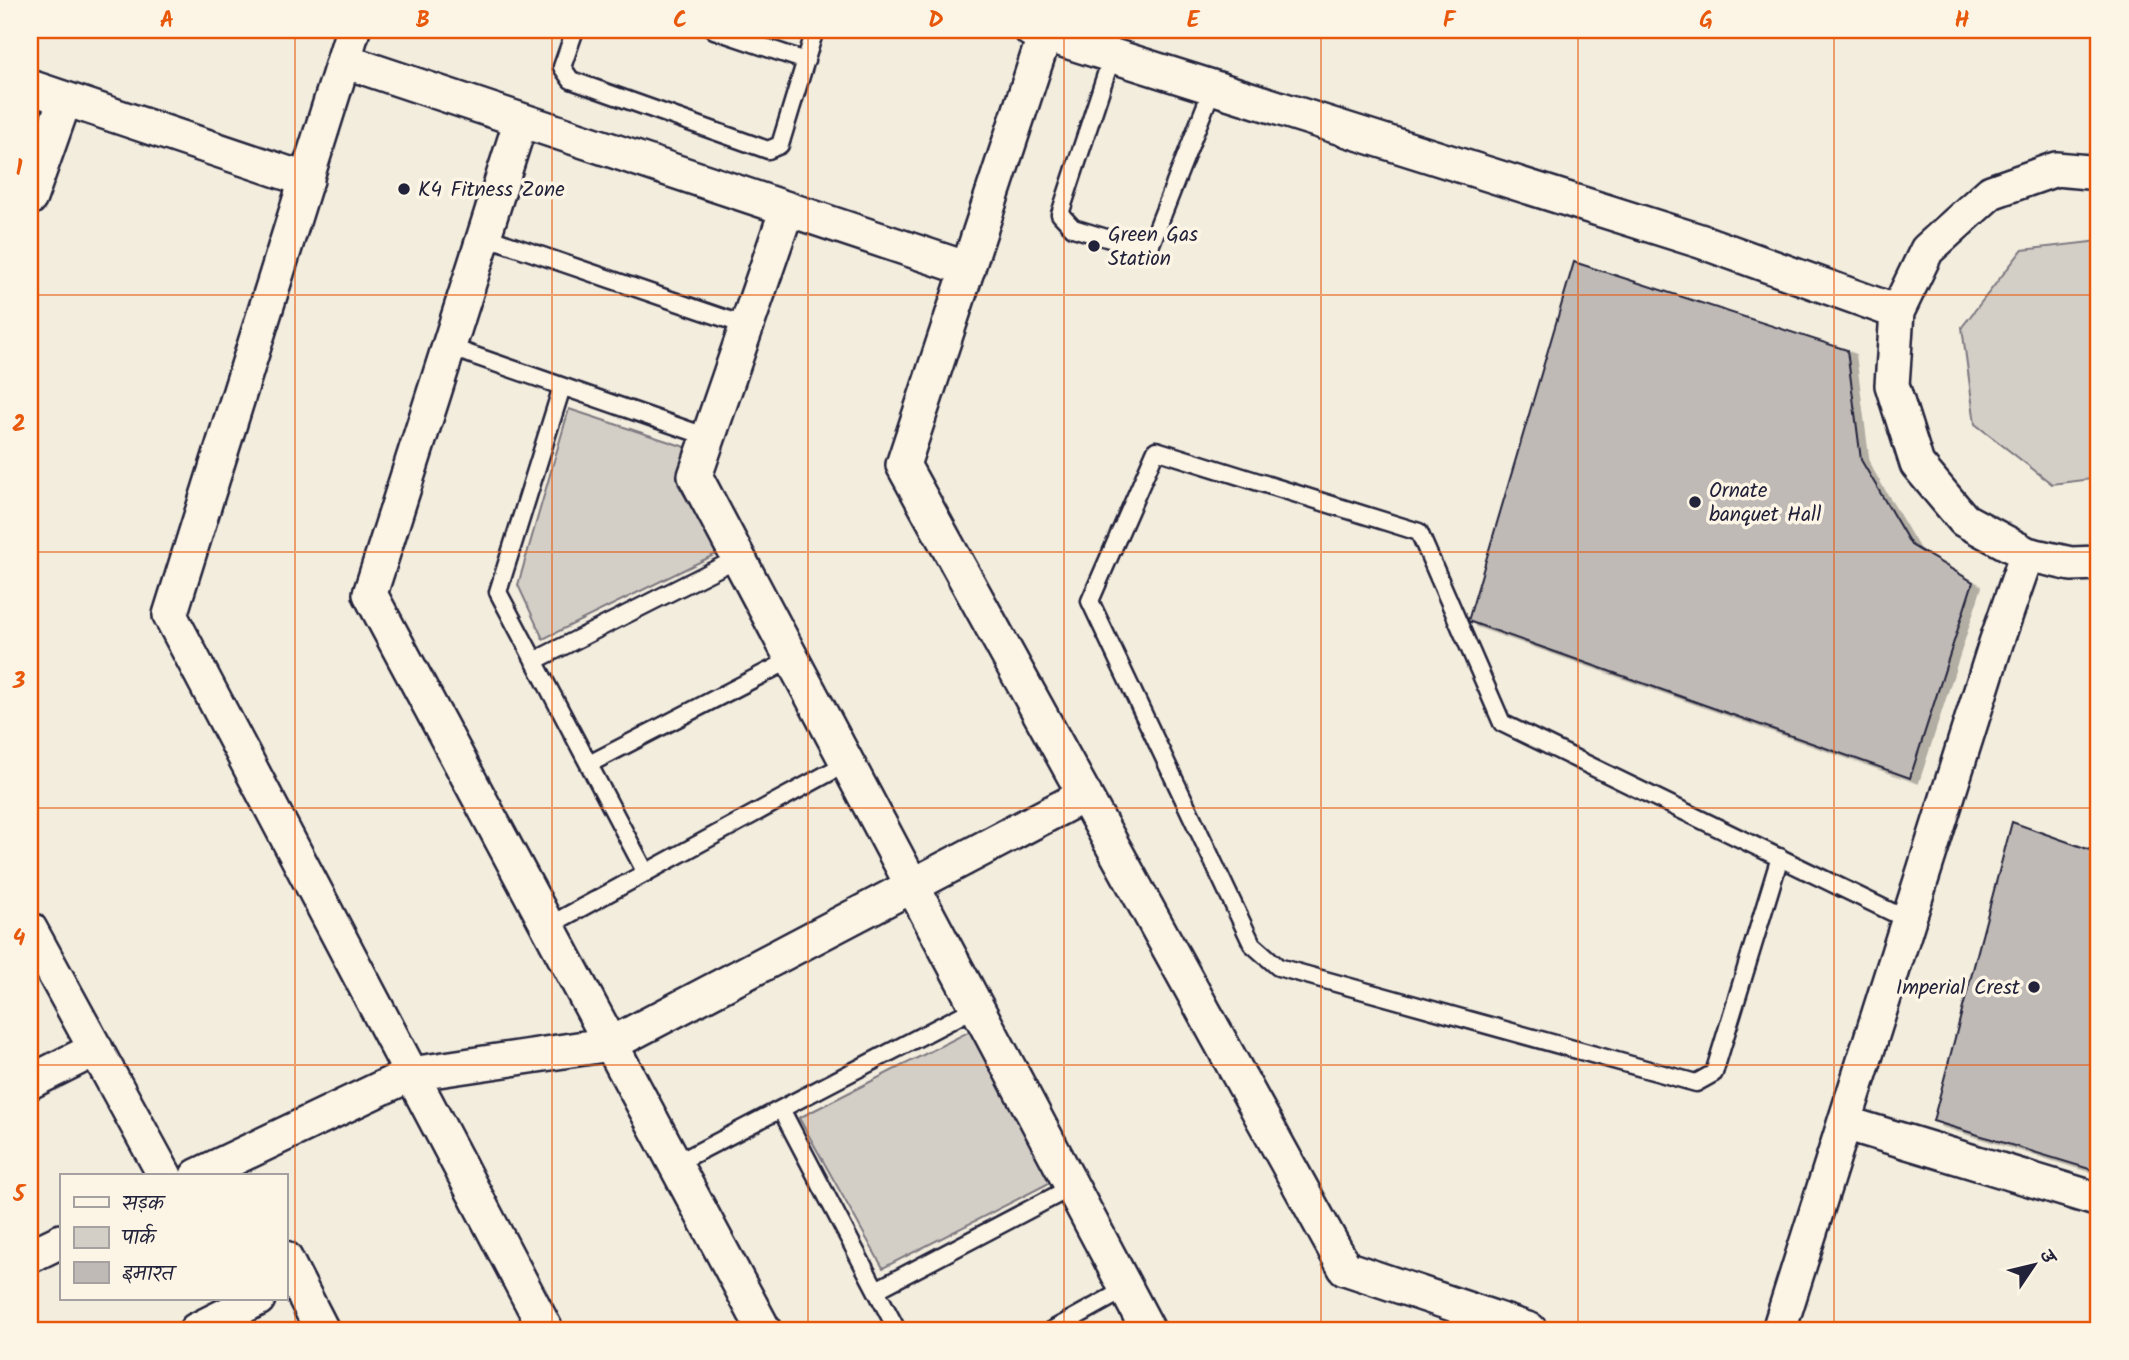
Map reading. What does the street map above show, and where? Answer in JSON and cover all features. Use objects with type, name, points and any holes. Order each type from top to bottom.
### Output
[{"type":"street","points":[[1530,1330],[1345,1268],[903,465],[968,269],[1038,32],[1700,241],[1897,312]]},
{"type":"street","points":[[545,1330],[170,615],[349,45],[521,120],[968,269]]},
{"type":"street","points":[[30,87],[306,180]]},
{"type":"street","points":[[30,198],[65,99]]},
{"type":"street","points":[[521,120],[370,594],[764,1330]]},
{"type":"street","points":[[2099,173],[2056,169],[1991,192],[1927,250],[1897,312],[1892,385],[1917,464],[1964,520],[2027,555],[2071,564],[2099,563]]},
{"type":"street","points":[[787,209],[695,476],[1148,1330]]},
{"type":"street","points":[[1779,1330],[1996,643],[2027,555]]},
{"type":"street","points":[[206,1174],[239,1167],[411,1074],[611,1044],[1085,795]]},
{"type":"street","points":[[30,929],[164,1174]]},
{"type":"street","points":[[30,1082],[96,1049]]},
{"type":"street","points":[[1844,1124],[2099,1200]]},
{"type":"street","points":[[30,1256],[60,1241]]},
{"type":"street","points":[[289,1274],[322,1330]]},
{"type":"street","points":[[196,1330],[256,1300]]},
{"type":"lane","points":[[575,30],[562,67],[571,80],[768,150],[780,145],[815,30]]},
{"type":"lane","points":[[714,30],[806,61]]},
{"type":"lane","points":[[1112,55],[1060,214],[1073,228],[1140,248],[1151,244],[1213,87]]},
{"type":"lane","points":[[484,236],[747,326]]},
{"type":"lane","points":[[449,347],[708,437]]},
{"type":"lane","points":[[562,387],[498,592],[646,873]]},
{"type":"lane","points":[[1780,857],[1714,1073],[1696,1083],[1278,967],[1252,944],[1090,601],[1156,450],[1419,532],[1502,723],[1780,857],[1908,920]]},
{"type":"lane","points":[[534,661],[738,558]]},
{"type":"lane","points":[[589,764],[792,659]]},
{"type":"lane","points":[[548,926],[847,763]]},
{"type":"lane","points":[[676,1164],[977,1007]]},
{"type":"lane","points":[[781,1109],[897,1330]]},
{"type":"lane","points":[[876,1290],[1072,1186]]},
{"type":"lane","points":[[1052,1330],[1126,1289]]},
{"type":"green space","points":[[2099,241],[2099,478],[2052,484],[1975,424],[1962,327],[2022,250]]},
{"type":"green space","points":[[569,409],[685,447],[678,484],[718,553],[543,639],[518,585]]},
{"type":"green space","points":[[972,1030],[1055,1180],[883,1268],[799,1118]]},
{"type":"building","name":"Ornate banquet Hall","points":[[1574,262],[1847,350],[1861,460],[1911,545],[1973,582],[1910,778],[1468,621]]},
{"type":"building","name":"Imperial Crest","points":[[2012,822],[2099,853],[2099,1172],[1933,1121]]},
{"type":"place","name":"K4 Fitness Zone","points":[[404,189]]},
{"type":"place","name":"Green Gas Station","points":[[1094,246]]},
{"type":"place","name":"Ornate banquet Hall","points":[[1695,502]]},
{"type":"place","name":"Imperial Crest","points":[[2034,987]]}]
